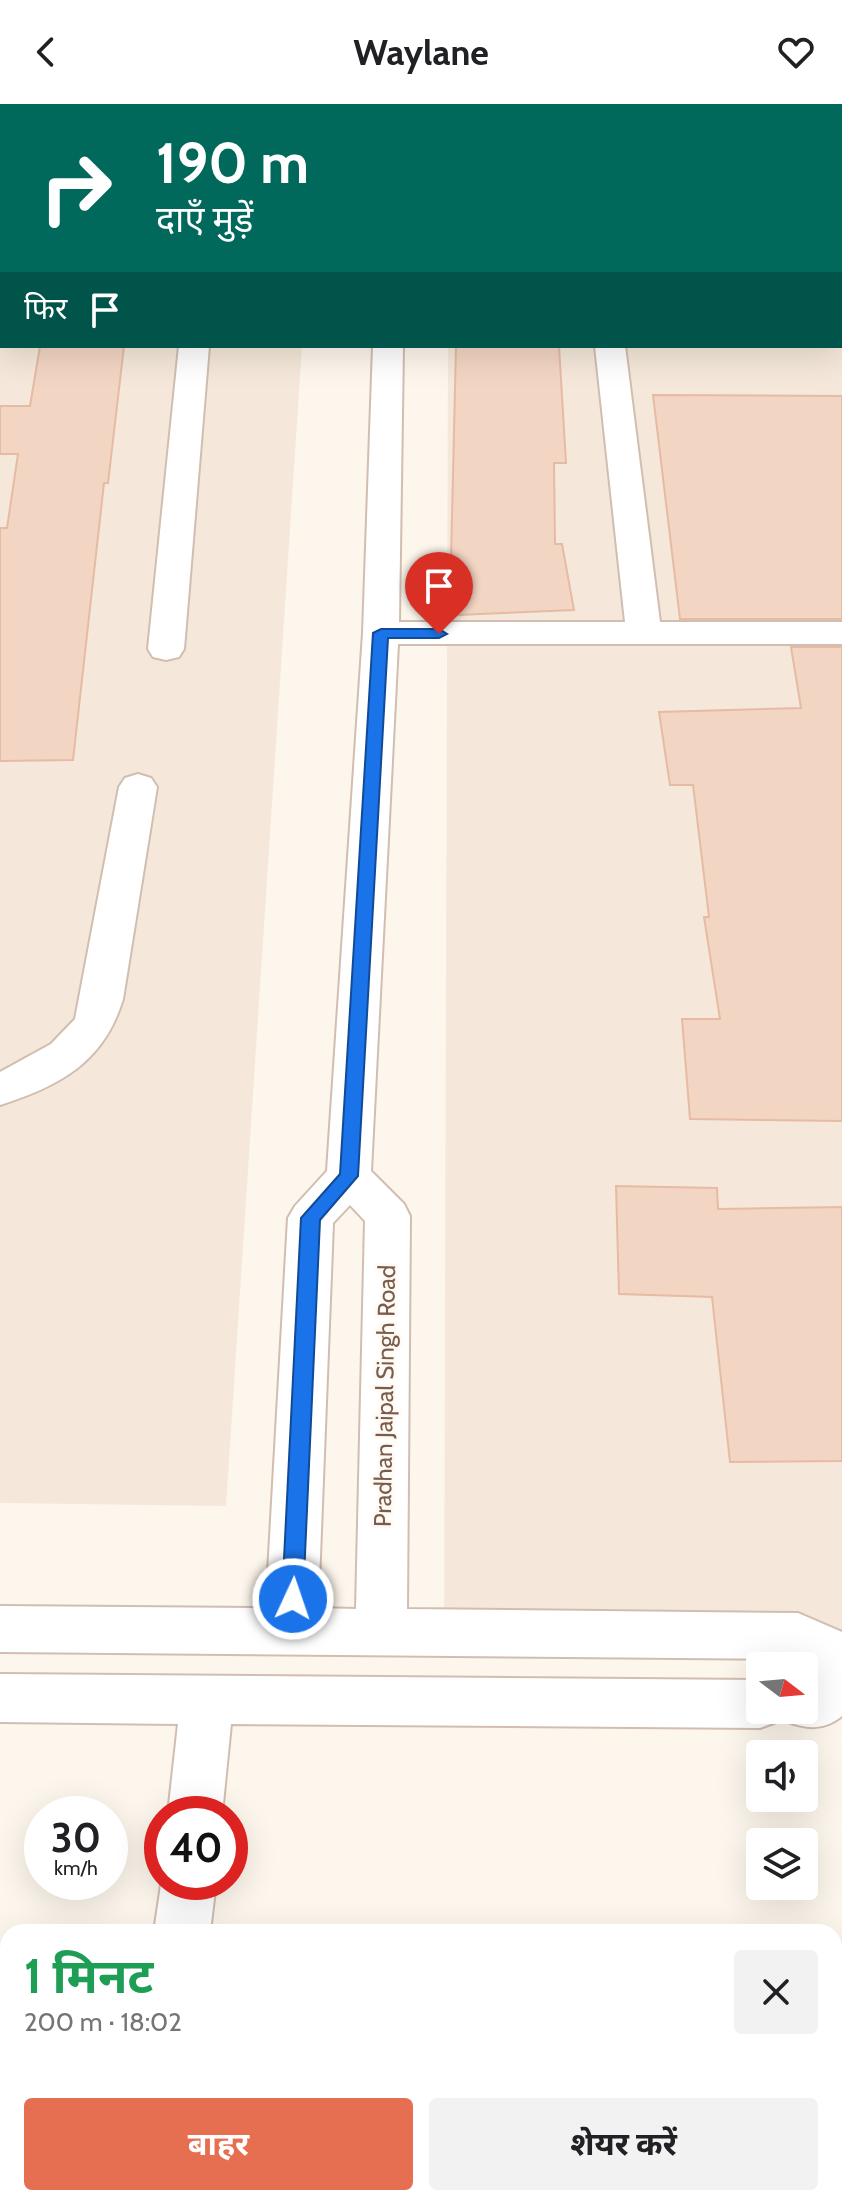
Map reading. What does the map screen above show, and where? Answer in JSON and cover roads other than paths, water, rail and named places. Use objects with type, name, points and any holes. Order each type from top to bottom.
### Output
[{"type":"street","points":[[166,649],[194,348]]},
{"type":"street","points":[[291,1631],[311,1218],[349,1176],[381,633],[388,348]]},
{"type":"street","points":[[610,348],[644,635]]},
{"type":"street","points":[[381,633],[842,633]]},
{"type":"street","points":[[0,1089],[37,1074],[69,1052],[93,1025],[102,999],[138,787]]},
{"type":"street","name":"Pradhan Jaipal Singh Road","points":[[349,1176],[388,1216],[381,1632]]},
{"type":"street","points":[[0,1629],[798,1636],[842,1658]]},
{"type":"street","points":[[818,1703],[842,1683]]},
{"type":"street","points":[[0,1698],[746,1704]]},
{"type":"street","points":[[197,1796],[207,1700]]},
{"type":"street","points":[[183,1924],[186,1900]]}]
